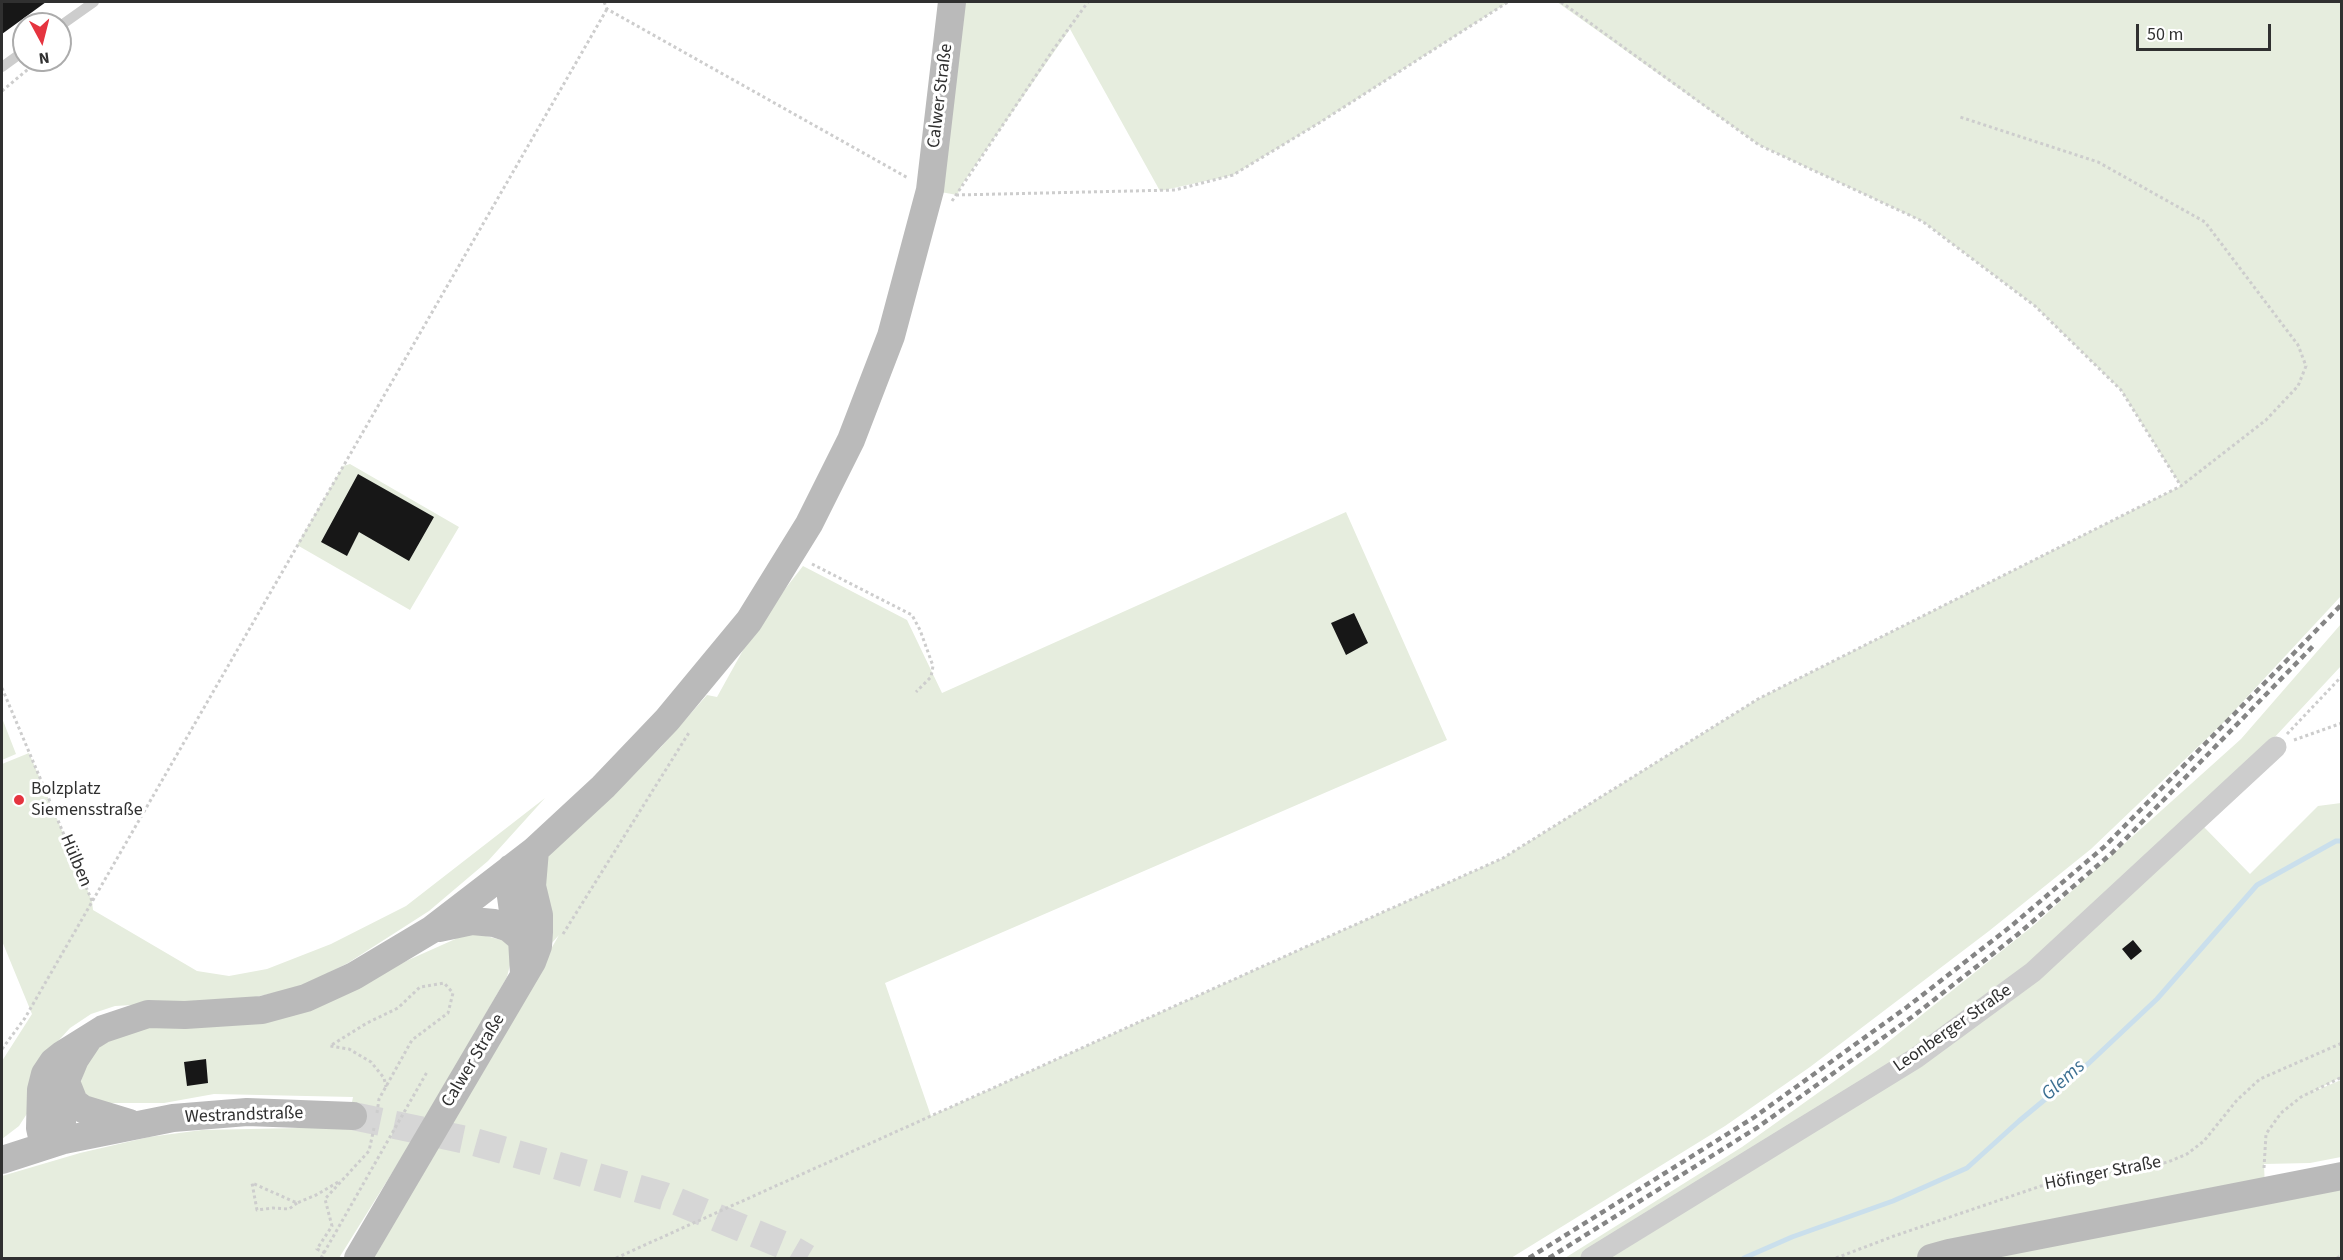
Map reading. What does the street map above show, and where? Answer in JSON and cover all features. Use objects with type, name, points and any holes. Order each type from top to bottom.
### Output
[{"type":"main road","name":"Calwer Straße","points":[[431,930],[535,850],[603,787],[667,720],[749,621],[809,524],[851,440],[891,336],[930,190],[952,2]]},
{"type":"main road","name":"Calwer Straße","points":[[358,1258],[532,962],[539,939],[539,915],[532,886],[535,850]]},
{"type":"main road","points":[[511,868],[510,892],[522,939],[524,974]]},
{"type":"main road","points":[[54,1143],[40,1128],[39,1106],[45,1074],[58,1058],[103,1029],[148,1014],[185,1015],[262,1010],[306,999],[354,976],[431,930],[472,921],[494,922],[509,928],[522,939]]},
{"type":"main road","points":[[54,1143],[62,1114],[63,1088],[75,1059],[92,1035]]},
{"type":"main road","points":[[66,1082],[74,1102],[83,1109],[136,1125]]},
{"type":"main road","name":"Westrandstraße","points":[[2,1160],[54,1143],[173,1118],[247,1112],[353,1116]]},
{"type":"main road","points":[[1931,1258],[2342,1176]]},
{"type":"street","name":"Leonberger Straße","points":[[1591,1258],[1916,1058],[2033,972],[2276,747]]},
{"type":"lane","points":[[72,18],[94,2]]},
{"type":"path","points":[[604,2],[607,9],[930,190]]},
{"type":"path","points":[[1088,2],[969,173],[957,195],[1175,190],[1233,175],[1508,2]]},
{"type":"path","points":[[1561,2],[1759,145],[1922,221],[2036,306],[2121,390],[2181,486]]},
{"type":"path","points":[[2,1049],[25,1018],[607,9]]},
{"type":"path","points":[[2,91],[25,72]]},
{"type":"path","points":[[616,1258],[1503,858],[1758,699],[2181,486],[2266,420],[2298,386],[2306,366],[2298,345],[2205,222],[2098,162],[1960,117]]},
{"type":"path","points":[[791,554],[912,615],[933,666],[931,677],[916,692]]},
{"type":"path","points":[[2276,747],[2342,676]]},
{"type":"path","name":"Hülben","points":[[2,688],[2,693],[92,901]]},
{"type":"path","points":[[2276,747],[2342,723]]},
{"type":"path","points":[[559,941],[693,725]]},
{"type":"path","points":[[325,1253],[317,1249],[332,1226],[325,1199],[369,1151],[379,1099],[386,1087],[412,1040],[448,1013],[453,993],[444,983],[420,987],[398,1008],[367,1023],[330,1046],[349,1049],[371,1062],[384,1078],[386,1087]]},
{"type":"path","name":"Höfinger Straße","points":[[1836,1258],[2041,1186],[2151,1166],[2187,1154],[2204,1141],[2237,1100],[2260,1079],[2342,1043]]},
{"type":"path","points":[[321,1258],[427,1072]]},
{"type":"path","points":[[2265,1190],[2266,1134],[2281,1113],[2301,1097],[2342,1077]]},
{"type":"path","points":[[297,1203],[252,1183],[256,1210],[289,1209],[344,1179]]},
{"type":"path","points":[[2337,1258],[2342,1255]]},
{"type":"green space","points":[[952,2],[1508,2],[1233,175],[1160,191],[1070,29],[957,195],[930,190]]},
{"type":"green space","points":[[1557,2],[2341,2],[2341,596],[2223,723],[2091,849],[1989,931],[1810,1067],[1725,1126],[1511,1258],[374,1258],[559,935],[551,944],[542,865],[555,845],[661,747],[707,695],[717,697],[757,625],[803,566],[907,620],[942,693],[1346,512],[1447,740],[885,983],[931,1116],[1503,858],[1758,699],[2181,486],[2121,390],[2035,306],[1922,221],[1759,145]]},
{"type":"green space","points":[[350,464],[459,527],[410,610],[297,545],[343,466]]},
{"type":"green space","points":[[2341,624],[2341,666],[2259,754],[2103,903],[1914,1055],[1594,1258],[1565,1258],[1742,1147],[1878,1050],[2034,925],[2241,739]]},
{"type":"green space","points":[[2,718],[16,754],[2,760]]},
{"type":"green space","points":[[29,753],[92,901],[93,910],[197,971],[229,976],[267,969],[331,944],[406,906],[545,798],[488,861],[429,911],[348,963],[300,987],[251,998],[115,1006],[91,1014],[70,1028],[50,1050],[30,1109],[19,1126],[2,1139],[2,1061],[32,1014],[2,941],[2,764]]},
{"type":"green space","points":[[2341,803],[2341,1077],[2310,1093],[2341,1080],[2341,1157],[2310,1163],[2264,1164],[2265,1189],[2341,1176],[2341,1258],[1600,1258],[2011,1001],[2201,824],[2250,874],[2318,806]]},
{"type":"green space","points":[[471,932],[509,942],[513,953],[507,977],[420,1128],[339,1258],[2,1258],[2,1176],[80,1153],[149,1137],[202,1130],[347,1127],[353,1097],[214,1094],[164,1103],[97,1103],[79,1088],[89,1056],[107,1041],[131,1030],[357,983]]},
{"type":"building","points":[[2,2],[46,2],[32,12],[12,12],[12,27],[2,34]]},
{"type":"building","points":[[358,474],[434,517],[409,561],[359,532],[347,556],[321,542]]},
{"type":"building","points":[[1354,613],[1368,643],[1346,655],[1331,623]]},
{"type":"building","points":[[2133,940],[2142,951],[2131,960],[2122,949]]},
{"type":"building","points":[[206,1059],[208,1083],[187,1086],[184,1062]]},
{"type":"waterway","name":"Glems","points":[[1744,1258],[1792,1237],[1893,1201],[1967,1168],[2089,1063],[2157,999],[2257,885],[2336,841],[2342,841]]},
{"type":"tunnel","points":[[353,1116],[471,1141],[664,1196],[788,1247],[807,1258]]},
{"type":"railway","points":[[1529,1258],[1753,1118],[1907,1007],[2010,927],[2104,847],[2342,604]]},
{"type":"railway","points":[[1549,1258],[1758,1127],[1912,1017],[2017,935],[2112,853],[2315,644]]},
{"type":"place","name":"Bolzplatz Siemensstraße","points":[[19,800]]}]
